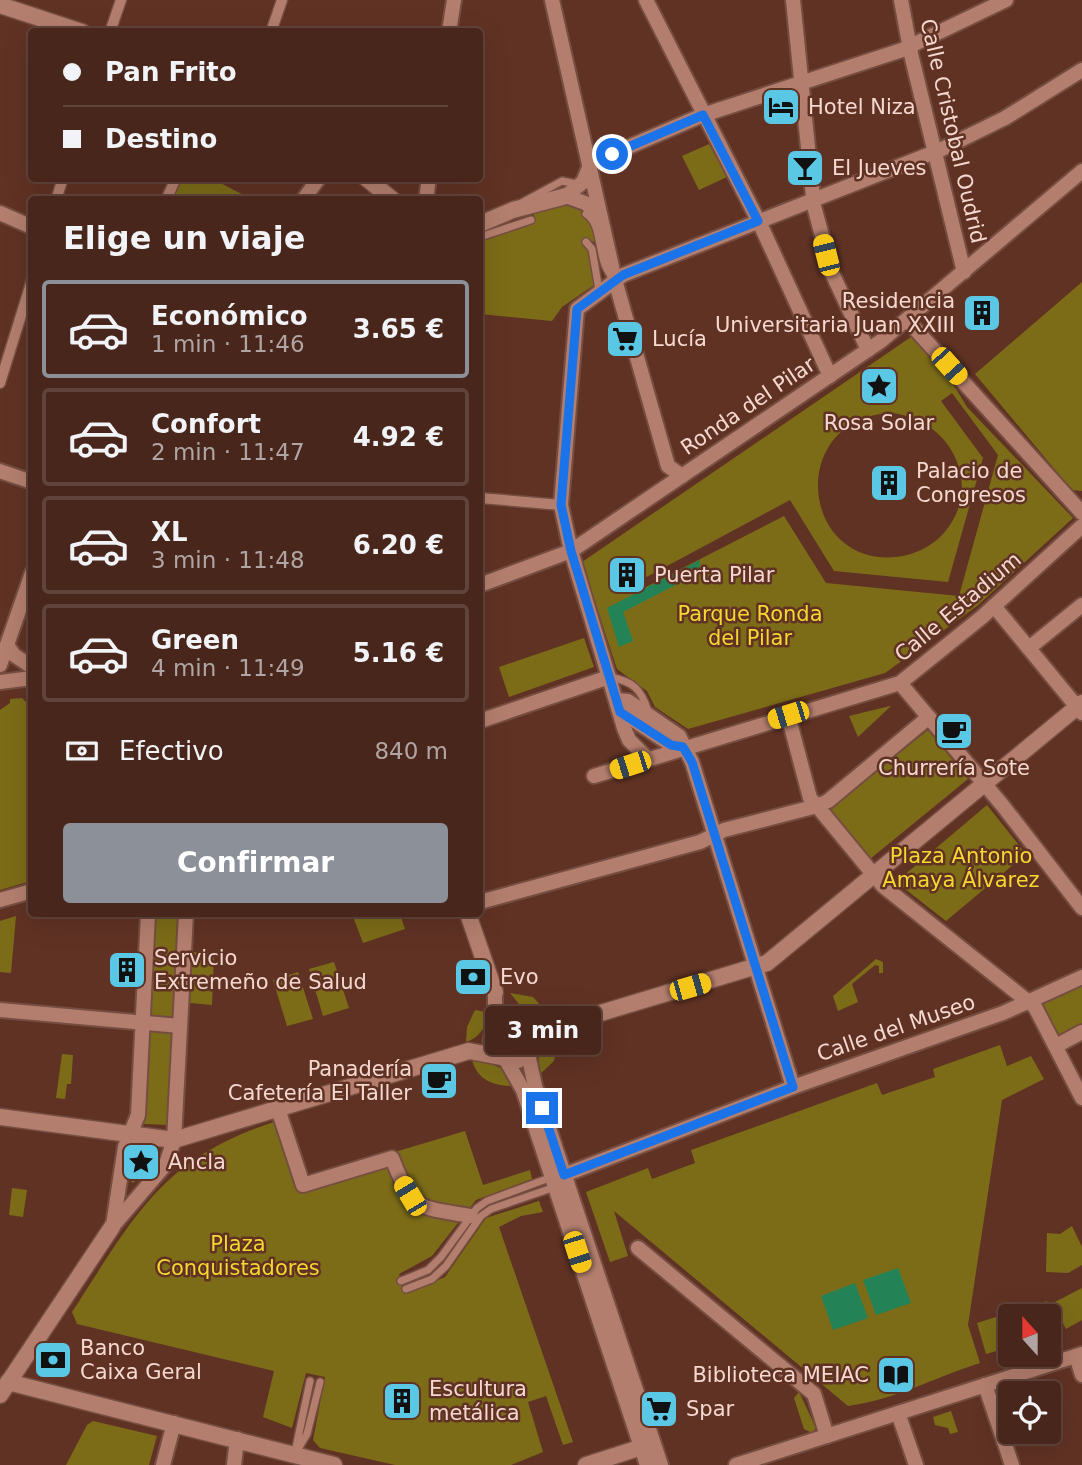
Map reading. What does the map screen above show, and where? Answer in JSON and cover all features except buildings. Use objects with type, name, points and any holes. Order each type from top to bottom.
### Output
[{"type":"street","points":[[111,28],[121,0]]},
{"type":"street","points":[[272,28],[282,0]]},
{"type":"street","points":[[450,28],[454,0]]},
{"type":"street","points":[[552,0],[588,167],[592,213]]},
{"type":"street","points":[[646,0],[758,221],[830,376]]},
{"type":"street","points":[[793,0],[813,198],[832,273],[868,350]]},
{"type":"street","name":"Calle Cristobal Oudrid","points":[[901,0],[909,47],[964,272]]},
{"type":"street","points":[[483,223],[569,190],[583,182],[588,167],[703,115],[909,47],[1006,0]]},
{"type":"street","points":[[0,5],[70,28]]},
{"type":"street","points":[[648,759],[629,740],[571,551],[561,505],[576,312],[582,303],[615,280],[813,198],[934,152],[1004,118],[1082,70]]},
{"type":"street","name":"Ronda del Pilar","points":[[483,584],[571,551],[868,350],[908,321],[1082,171]]},
{"type":"street","points":[[371,182],[388,196]]},
{"type":"street","points":[[569,190],[586,203],[592,213],[615,280],[668,466],[682,477]]},
{"type":"street","points":[[0,213],[28,225]]},
{"type":"street","points":[[0,383],[28,293]]},
{"type":"street","points":[[908,321],[1082,513]]},
{"type":"street","points":[[0,471],[28,481]]},
{"type":"street","points":[[483,498],[561,505]]},
{"type":"street","name":"Calle Estadium","points":[[594,776],[900,683],[994,607],[1082,526]]},
{"type":"street","points":[[0,665],[28,585]]},
{"type":"street","points":[[1029,648],[1082,605]]},
{"type":"street","points":[[0,1117],[174,1140],[469,1051],[518,1060],[554,1027],[767,963],[1080,708],[994,607]]},
{"type":"street","points":[[7,645],[14,655],[28,664]]},
{"type":"street","points":[[483,720],[609,677]]},
{"type":"street","points":[[0,682],[28,678]]},
{"type":"street","points":[[900,683],[985,784],[1082,908]]},
{"type":"street","points":[[618,706],[628,701],[679,736],[692,762],[793,1087]]},
{"type":"street","points":[[618,706],[671,745],[683,747]]},
{"type":"street","points":[[788,715],[810,798],[873,876],[1035,1007],[1082,1097]]},
{"type":"street","points":[[483,901],[714,836],[724,830],[817,806],[828,801],[929,718]]},
{"type":"street","points":[[0,900],[28,892]]},
{"type":"street","points":[[112,1227],[129,1136],[138,1115],[148,917]]},
{"type":"street","points":[[186,917],[174,1140],[166,1164],[112,1227],[3,1384],[174,1423],[334,1465]]},
{"type":"street","points":[[469,917],[495,992],[503,1007],[529,1028],[535,1086],[557,1180]]},
{"type":"street","name":"Calle del Museo","points":[[557,1180],[793,1087],[1028,1002],[1082,977]]},
{"type":"street","points":[[495,992],[495,1026],[491,1041],[523,1090],[557,1180],[648,1445],[661,1465]]},
{"type":"street","points":[[0,1010],[180,1026]]},
{"type":"street","points":[[495,1026],[503,1020],[515,1018]]},
{"type":"street","points":[[1056,1046],[1082,1032]]},
{"type":"street","points":[[278,1109],[303,1185],[393,1158],[402,1182],[419,1204],[433,1212],[471,1216]]},
{"type":"street","points":[[638,1248],[814,1394],[827,1436]]},
{"type":"street","points":[[736,1465],[766,1460],[827,1436],[1079,1355],[1082,1375]]},
{"type":"street","points":[[985,1385],[1012,1465]]},
{"type":"street","points":[[898,1413],[916,1465]]},
{"type":"street","points":[[163,1465],[174,1423]]},
{"type":"street","points":[[234,1465],[237,1439]]},
{"type":"street","points":[[586,1465],[648,1445]]},
{"type":"street","points":[[647,1465],[648,1445]]},
{"type":"lane","points":[[483,236],[531,220]]},
{"type":"lane","points":[[586,242],[592,249],[599,290]]},
{"type":"lane","points":[[609,677],[623,679],[642,693],[649,715]]},
{"type":"lane","points":[[401,1281],[428,1270],[487,1200],[557,1180]]},
{"type":"lane","points":[[406,1289],[432,1279],[481,1216],[557,1180]]},
{"type":"lane","points":[[295,1455],[310,1381]]},
{"type":"lane","points":[[295,1455],[307,1434],[320,1382]]},
{"type":"green space","points":[[709,144],[727,177],[699,190],[682,156]]},
{"type":"green space","points":[[181,182],[219,182],[245,196],[174,196]]},
{"type":"green space","points":[[569,202],[576,202],[586,212],[583,216],[592,224],[596,243],[585,238],[584,244],[588,248],[597,283],[562,307],[552,321],[483,314],[483,241],[523,223],[533,222],[533,213]]},
{"type":"green space","points":[[1082,282],[1082,491],[1072,490],[975,374]]},
{"type":"green space","name":"Parque Ronda del Pilar","points":[[911,337],[947,374],[967,407],[1073,518],[977,606],[885,673],[688,729],[655,707],[647,691],[617,669],[582,562]],"holes":[[[952,393],[998,455],[959,596],[826,583],[784,516],[642,589],[639,581],[790,500],[834,571],[948,582],[983,458],[941,401]],[[891,413],[912,418],[930,427],[945,441],[955,457],[961,476],[961,496],[956,515],[943,534],[922,550],[896,557],[864,554],[840,539],[824,517],[818,490],[821,463],[834,439],[857,421]]]},
{"type":"green space","points":[[584,638],[594,667],[509,697],[499,667]]},
{"type":"green space","points":[[22,698],[28,704],[28,882],[0,890],[0,710],[10,703],[10,699]]},
{"type":"green space","points":[[891,706],[858,737],[849,716]]},
{"type":"green space","points":[[928,730],[968,779],[870,859],[830,809]]},
{"type":"green space","name":"Plaza Antonio Amaya Álvarez","points":[[987,805],[1026,854],[946,921],[896,882]]},
{"type":"green space","points":[[16,916],[11,973],[0,972],[0,921]]},
{"type":"green space","points":[[155,917],[179,917],[174,1019],[150,1018]]},
{"type":"green space","points":[[353,917],[401,917],[405,929],[363,943]]},
{"type":"green space","points":[[193,952],[214,953],[212,1005],[190,1003]]},
{"type":"green space","points":[[876,959],[883,962],[883,973],[879,973],[879,966],[875,965],[852,984],[858,1002],[838,1011],[833,996]]},
{"type":"green space","points":[[334,962],[349,1008],[323,1016],[309,969]]},
{"type":"green space","points":[[298,972],[313,1019],[287,1026],[273,980]]},
{"type":"green space","points":[[1082,983],[1082,1027],[1058,1037],[1042,1003]]},
{"type":"green space","points":[[510,993],[533,997],[552,1018],[527,1014]]},
{"type":"green space","points":[[475,1010],[486,1012],[486,1022],[479,1034],[466,1042],[467,1027]]},
{"type":"green space","points":[[149,1029],[174,1030],[169,1125],[144,1124]]},
{"type":"green space","points":[[559,1036],[554,1061],[538,1076],[539,1051],[551,1039]]},
{"type":"green space","points":[[1000,1045],[1007,1066],[1031,1056],[1044,1079],[1002,1100],[968,1325],[980,1363],[899,1393],[848,1406],[614,1211],[628,1256],[610,1262],[586,1192],[648,1168],[652,1179],[695,1163],[691,1150],[877,1083],[882,1095],[935,1077],[933,1069]]},
{"type":"green space","points":[[62,1054],[73,1055],[71,1084],[67,1084],[65,1099],[56,1098]]},
{"type":"green space","points":[[478,1059],[501,1068],[514,1086],[488,1081],[478,1073],[472,1060]]},
{"type":"green space","name":"Plaza Conquistadores","points":[[277,1121],[292,1129],[308,1178],[465,1131],[483,1185],[530,1170],[532,1179],[476,1200],[432,1256],[399,1274],[407,1294],[445,1277],[486,1218],[539,1201],[543,1212],[521,1216],[499,1227],[573,1442],[563,1445],[546,1396],[528,1402],[543,1452],[511,1465],[395,1465],[320,1448],[313,1440],[325,1377],[306,1373],[292,1428],[263,1417],[274,1371],[77,1324],[72,1312],[114,1247],[155,1194],[178,1172],[205,1153],[237,1136]]},
{"type":"green space","points":[[137,1149],[157,1150],[159,1154],[155,1162],[133,1183],[131,1181]]},
{"type":"green space","points":[[12,1188],[27,1190],[23,1217],[9,1215]]},
{"type":"green space","points":[[1072,1226],[1082,1247],[1082,1265],[1068,1273],[1046,1272],[1047,1233],[1060,1234]]},
{"type":"green space","points":[[1082,1288],[1082,1320],[1066,1329],[1061,1319],[1061,1304],[1053,1303]]},
{"type":"green space","points":[[998,1316],[998,1350],[986,1354],[977,1323]]},
{"type":"green space","points":[[799,1392],[816,1428],[812,1433],[804,1429],[794,1398]]},
{"type":"green space","points":[[951,1411],[958,1432],[950,1434],[948,1428],[935,1425],[933,1417]]},
{"type":"green space","points":[[93,1421],[157,1436],[149,1465],[66,1465],[87,1425]]},
{"type":"shaded area","points":[[700,560],[699,573],[623,612],[633,641],[619,647],[607,608]]},
{"type":"shaded area","points":[[512,1028],[520,1031],[523,1039],[520,1047],[512,1050],[504,1047],[501,1039],[504,1031]]},
{"type":"shaded area","points":[[898,1268],[911,1303],[876,1315],[863,1280]]},
{"type":"shaded area","points":[[855,1283],[868,1318],[833,1330],[821,1296]]},
{"type":"place","name":"Hotel Niza","points":[[781,107]]},
{"type":"place","name":"El Jueves","points":[[805,168]]},
{"type":"place","name":"Residencia Universitaria Juan XXIII","points":[[982,313]]},
{"type":"place","name":"Lucía","points":[[625,339]]},
{"type":"place","name":"Rosa Solar","points":[[879,386]]},
{"type":"place","name":"Palacio de Congresos","points":[[889,483]]},
{"type":"place","name":"Puerta Pilar","points":[[627,575]]},
{"type":"place","name":"Churrería Sote","points":[[954,731]]},
{"type":"place","name":"Servicio Extremeño de Salud","points":[[127,970]]},
{"type":"place","name":"Evo","points":[[473,977]]},
{"type":"place","name":"Panadería Cafetería El Taller","points":[[439,1081]]},
{"type":"place","name":"Ancla","points":[[141,1162]]},
{"type":"place","name":"Banco Caixa Geral","points":[[53,1360]]},
{"type":"place","name":"Biblioteca MEIAC","points":[[896,1375]]},
{"type":"place","name":"Escultura metálica","points":[[402,1401]]},
{"type":"place","name":"Spar","points":[[659,1409]]},
{"type":"route","points":[[542,1108],[564,1175],[793,1087],[692,762],[683,747],[671,745],[620,712],[571,551],[560,490],[577,309],[623,275],[758,221],[703,115],[612,154]]}]
